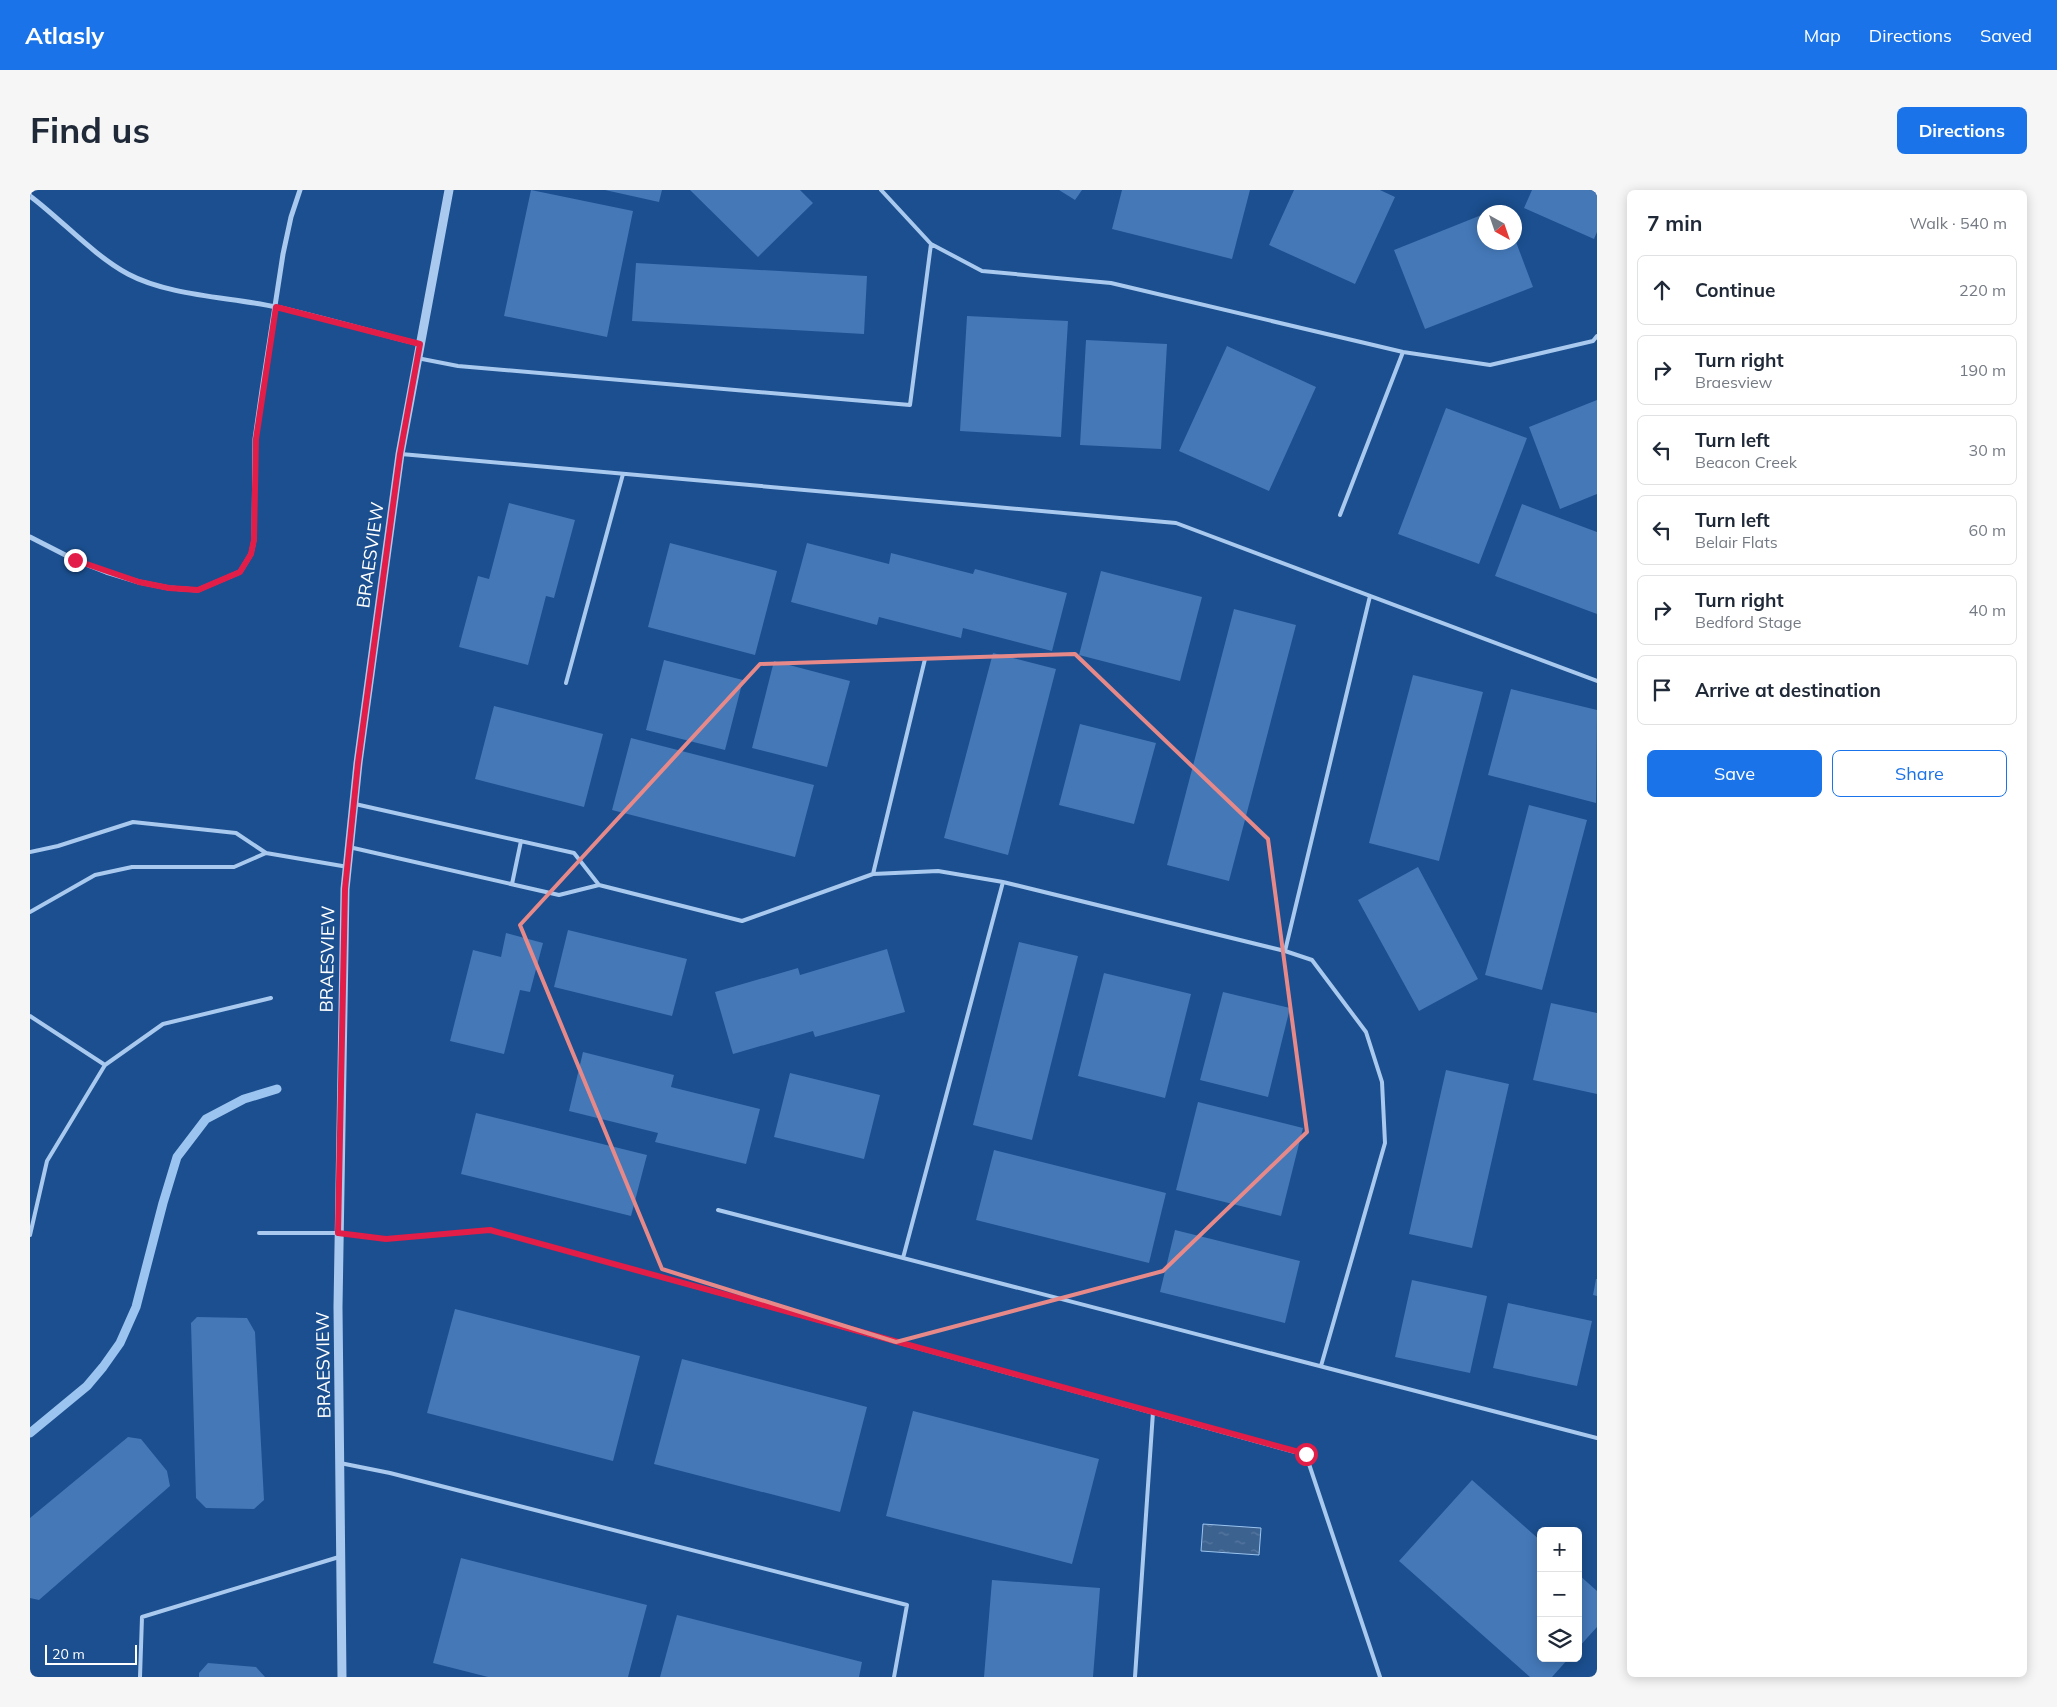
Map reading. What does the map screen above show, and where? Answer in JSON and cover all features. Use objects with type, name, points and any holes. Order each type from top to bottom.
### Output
[{"type":"street","points":[[30,537],[75,560],[106,572],[139,582],[169,588],[198,590],[240,572],[251,554],[254,540],[256,439],[283,254],[291,217],[300,190]]},
{"type":"street","name":"BRAESVIEW","points":[[342,1677],[338,1233],[345,899],[354,804],[400,454],[449,190]]},
{"type":"street","points":[[30,196],[110,262],[127,274],[146,282],[172,289],[276,307],[420,344]]},
{"type":"lane","points":[[881,190],[931,244],[982,271],[1111,283],[1403,352],[1490,365],[1595,341],[1597,336]]},
{"type":"lane","points":[[417,358],[458,366],[910,405],[931,244]]},
{"type":"lane","points":[[1340,515],[1403,352]]},
{"type":"lane","points":[[400,454],[1176,523],[1597,681]]},
{"type":"lane","points":[[566,682],[623,474]]},
{"type":"lane","points":[[1285,952],[1370,596]]},
{"type":"lane","points":[[873,874],[925,659]]},
{"type":"lane","points":[[354,804],[574,853],[599,885]]},
{"type":"lane","points":[[30,852],[58,846],[133,822],[236,834],[266,853],[348,867]]},
{"type":"lane","points":[[512,884],[521,841]]},
{"type":"lane","points":[[349,847],[559,895],[599,885],[742,921],[873,874],[938,871],[1003,882],[1312,960],[1366,1032],[1382,1082],[1384,1143],[1321,1366]]},
{"type":"lane","points":[[30,912],[94,875],[132,867],[234,867],[266,853]]},
{"type":"lane","points":[[903,1258],[1003,882]]},
{"type":"lane","points":[[30,1235],[47,1161],[106,1065],[163,1024],[271,998]]},
{"type":"lane","points":[[30,1016],[106,1065]]},
{"type":"lane","points":[[718,1210],[1597,1438]]},
{"type":"lane","points":[[259,1233],[338,1233],[386,1239],[490,1230],[1306,1454],[1380,1677]]},
{"type":"lane","points":[[1135,1677],[1153,1412]]},
{"type":"lane","points":[[340,1463],[399,1476],[907,1605],[894,1677]]},
{"type":"lane","points":[[140,1677],[142,1617],[341,1556]]},
{"type":"highlighted area","points":[[1075,654],[1268,839],[1307,1132],[1163,1271],[896,1342],[662,1269],[520,925],[760,664]]},
{"type":"water","points":[[1203,1524],[1261,1528],[1259,1555],[1201,1551]]},
{"type":"building","points":[[531,190],[633,211],[607,337],[504,316]]},
{"type":"building","points":[[605,190],[662,190],[659,202]]},
{"type":"building","points":[[690,190],[800,190],[813,203],[758,257]]},
{"type":"building","points":[[1059,190],[1082,190],[1075,200]]},
{"type":"building","points":[[1122,190],[1250,190],[1232,259],[1112,229]]},
{"type":"building","points":[[1294,190],[1380,190],[1395,197],[1355,284],[1269,245]]},
{"type":"building","points":[[1532,190],[1597,190],[1597,232],[1594,239],[1524,208]]},
{"type":"building","points":[[1477,217],[1477,250],[1519,250],[1533,287],[1425,329],[1394,250]]},
{"type":"building","points":[[636,263],[867,276],[864,334],[632,321]]},
{"type":"building","points":[[967,316],[1068,321],[1061,437],[960,431]]},
{"type":"building","points":[[1086,340],[1167,344],[1161,449],[1080,445]]},
{"type":"building","points":[[1227,346],[1316,387],[1269,491],[1179,451]]},
{"type":"building","points":[[1597,400],[1597,494],[1560,509],[1529,427]]},
{"type":"building","points":[[1446,408],[1527,438],[1479,564],[1398,534]]},
{"type":"building","points":[[509,503],[575,520],[554,598],[546,596],[528,665],[459,647],[478,576],[489,579]]},
{"type":"building","points":[[1522,504],[1597,532],[1597,614],[1495,576]]},
{"type":"building","points":[[670,543],[777,571],[755,655],[648,627]]},
{"type":"building","points":[[807,543],[889,564],[891,553],[973,574],[975,569],[1067,593],[1052,651],[963,628],[961,638],[879,617],[877,625],[791,602]]},
{"type":"building","points":[[1101,571],[1202,597],[1180,681],[1079,655]]},
{"type":"building","points":[[1234,609],[1296,625],[1229,881],[1167,865]]},
{"type":"building","points":[[993,653],[1056,669],[1008,855],[944,838]]},
{"type":"building","points":[[664,660],[743,680],[725,750],[646,730]]},
{"type":"building","points":[[774,661],[850,681],[827,767],[752,748]]},
{"type":"building","points":[[1413,675],[1483,692],[1439,861],[1369,843]]},
{"type":"building","points":[[1511,689],[1597,710],[1596,803],[1488,775]]},
{"type":"building","points":[[494,706],[603,734],[584,807],[475,779]]},
{"type":"building","points":[[1080,724],[1156,743],[1134,824],[1059,805]]},
{"type":"building","points":[[631,738],[814,785],[795,857],[612,810]]},
{"type":"building","points":[[1529,805],[1587,820],[1542,990],[1485,975]]},
{"type":"building","points":[[1418,867],[1478,979],[1419,1011],[1358,900]]},
{"type":"building","points":[[568,930],[687,959],[672,1016],[554,987]]},
{"type":"building","points":[[506,933],[543,943],[530,992],[520,990],[504,1054],[450,1041],[473,950],[501,957]]},
{"type":"building","points":[[1019,942],[1078,956],[1032,1140],[973,1125]]},
{"type":"building","points":[[887,949],[905,1012],[815,1037],[813,1031],[733,1054],[715,992],[798,968],[800,975]]},
{"type":"building","points":[[1104,973],[1191,994],[1165,1098],[1078,1076]]},
{"type":"building","points":[[1223,992],[1290,1008],[1268,1097],[1200,1080]]},
{"type":"building","points":[[1551,1003],[1597,1013],[1597,1094],[1533,1080]]},
{"type":"building","points":[[583,1052],[674,1075],[671,1087],[760,1109],[746,1164],[655,1142],[658,1133],[569,1111]]},
{"type":"building","points":[[1446,1070],[1509,1084],[1472,1248],[1409,1234]]},
{"type":"building","points":[[790,1073],[880,1095],[864,1159],[774,1137]]},
{"type":"building","points":[[1198,1102],[1303,1128],[1281,1216],[1176,1190]]},
{"type":"building","points":[[476,1113],[647,1155],[631,1216],[461,1174]]},
{"type":"building","points":[[994,1150],[1166,1193],[1149,1263],[976,1220]]},
{"type":"building","points":[[1175,1230],[1300,1261],[1285,1323],[1160,1292]]},
{"type":"building","points":[[1597,1279],[1597,1296],[1593,1295]]},
{"type":"building","points":[[1412,1280],[1487,1296],[1470,1373],[1395,1357]]},
{"type":"building","points":[[1508,1303],[1592,1321],[1577,1386],[1493,1368]]},
{"type":"building","points":[[455,1309],[640,1356],[613,1461],[427,1413]]},
{"type":"building","points":[[197,1317],[247,1318],[255,1332],[264,1500],[254,1509],[206,1508],[196,1498],[191,1323]]},
{"type":"building","points":[[682,1359],[867,1407],[840,1512],[654,1464]]},
{"type":"building","points":[[913,1411],[1099,1459],[1072,1564],[886,1516]]},
{"type":"building","points":[[128,1437],[141,1439],[167,1471],[170,1486],[39,1600],[30,1598],[30,1518]]},
{"type":"building","points":[[1472,1480],[1537,1537],[1537,1662],[1565,1662],[1552,1677],[1530,1677],[1399,1561]]},
{"type":"building","points":[[461,1558],[647,1605],[628,1677],[488,1677],[433,1663]]},
{"type":"building","points":[[1582,1578],[1597,1591],[1597,1627],[1582,1644]]},
{"type":"building","points":[[992,1580],[1100,1588],[1093,1677],[984,1677]]},
{"type":"building","points":[[677,1615],[862,1662],[859,1677],[660,1677]]},
{"type":"building","points":[[208,1663],[256,1667],[265,1677],[199,1677],[199,1673]]},
{"type":"waterway","points":[[30,1433],[87,1386],[120,1343],[136,1307],[177,1157],[206,1119],[244,1099],[277,1089]]},
{"type":"route","points":[[75,560],[139,582],[169,588],[198,590],[240,572],[251,554],[254,540],[256,439],[266,362],[276,307],[420,344],[400,454],[358,763],[345,889],[338,1233],[386,1239],[490,1230],[1306,1454]]}]
